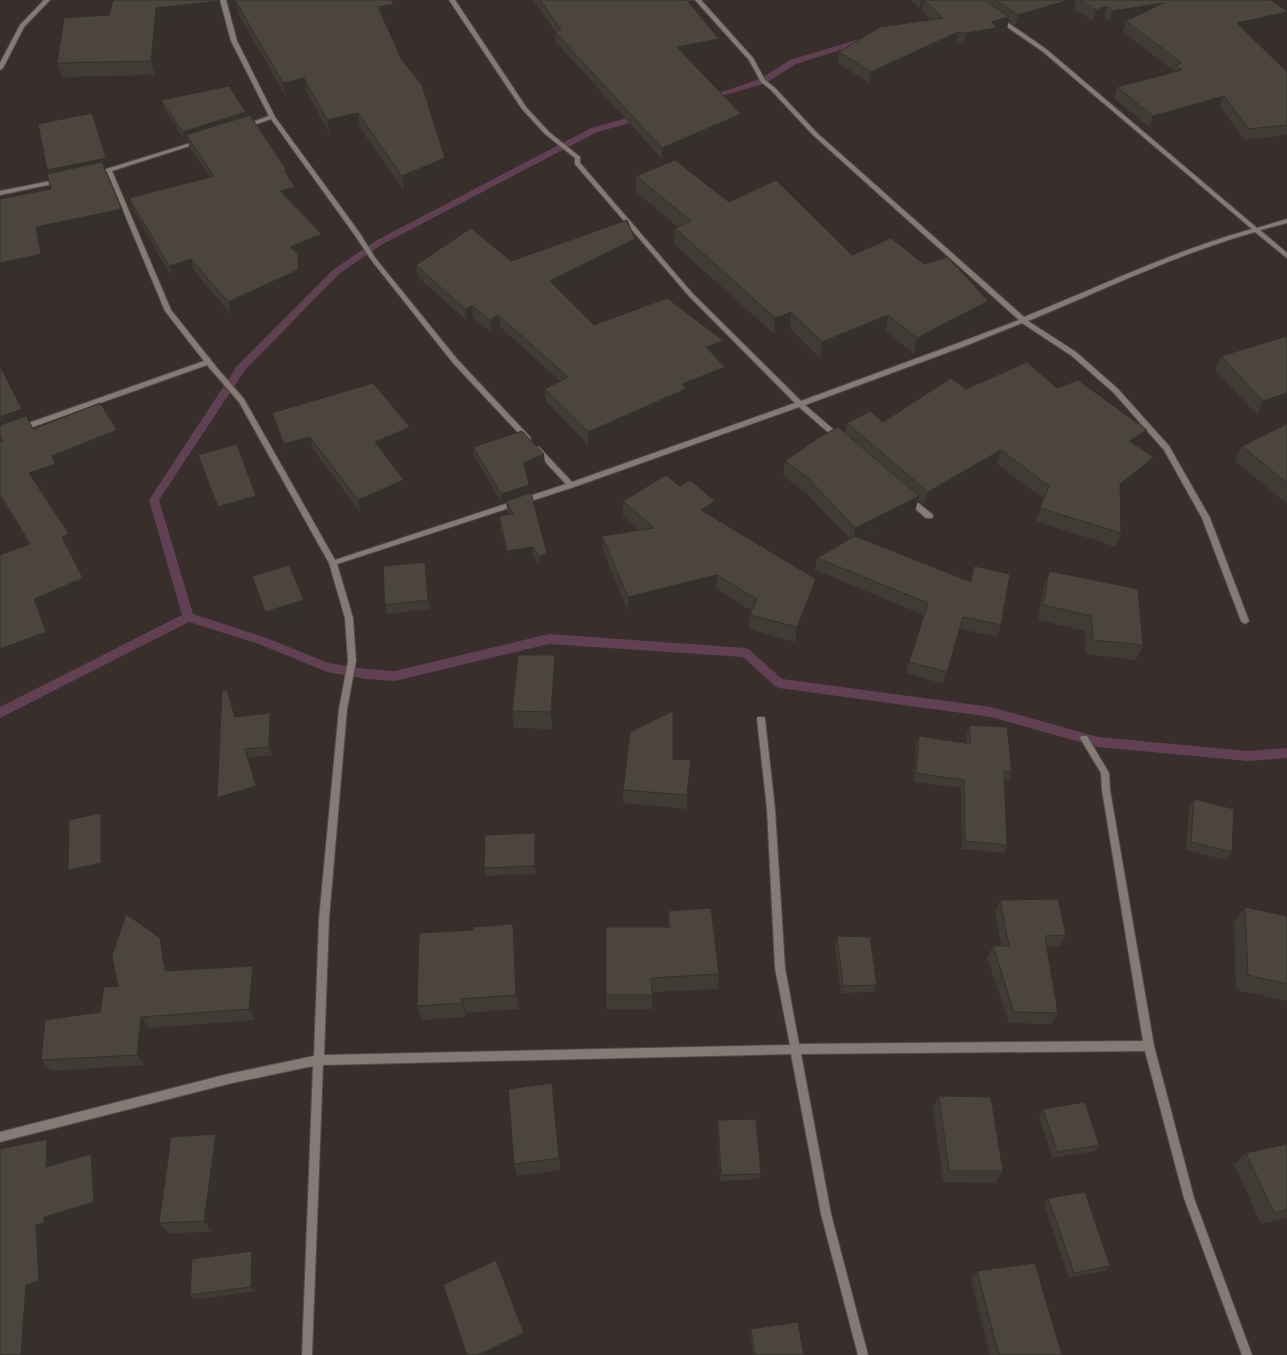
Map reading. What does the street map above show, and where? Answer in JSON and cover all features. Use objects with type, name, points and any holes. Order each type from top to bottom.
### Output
[{"type":"street","points":[[0,68],[22,26],[47,0]]},
{"type":"street","points":[[223,0],[234,41],[272,118],[357,233],[374,260],[455,361],[571,485]]},
{"type":"street","points":[[452,0],[524,108],[547,134],[578,158],[577,163],[691,295],[800,404],[847,445]]},
{"type":"street","points":[[698,0],[751,59],[763,81],[773,89],[815,134],[1024,321],[1074,354],[1116,391],[1167,448],[1206,518],[1245,621]]},
{"type":"street","points":[[992,14],[1044,50],[1287,256]]},
{"type":"street","points":[[238,129],[272,118]]},
{"type":"street","points":[[101,172],[204,141]]},
{"type":"street","points":[[108,170],[168,311],[208,362],[242,401],[333,563],[349,618],[352,661],[336,785],[324,919],[307,1355]]},
{"type":"street","points":[[0,193],[70,178]]},
{"type":"street","points":[[333,563],[571,485],[800,404],[1024,321],[1188,253],[1255,230],[1287,222]]},
{"type":"street","points":[[15,430],[208,362]]},
{"type":"street","points":[[900,490],[929,516]]},
{"type":"street","points":[[761,719],[771,809],[780,968],[826,1214],[863,1355]]},
{"type":"street","points":[[1084,738],[1105,772],[1106,790],[1149,1046],[1189,1198],[1247,1355]]},
{"type":"street","points":[[0,1137],[228,1079],[318,1060],[796,1049],[1149,1046]]},
{"type":"building","points":[[113,0],[219,1],[156,8],[151,61],[57,63],[64,18],[109,15]]},
{"type":"building","points":[[235,0],[391,0],[394,4],[378,7],[402,60],[422,85],[445,158],[402,176],[358,113],[327,120],[304,78],[283,83]]},
{"type":"building","points":[[540,0],[687,0],[719,39],[677,47],[741,114],[662,148],[554,31],[561,30]]},
{"type":"building","points":[[924,0],[985,0],[1009,17],[992,22],[997,28],[966,33],[958,32],[871,72],[839,52],[880,27],[943,18]]},
{"type":"building","points":[[996,0],[1069,0],[1018,15]]},
{"type":"building","points":[[1080,0],[1270,0],[1287,12],[1237,23],[1287,72],[1287,125],[1249,129],[1224,96],[1153,116],[1117,87],[1182,70],[1176,65],[1182,63],[1126,21],[1164,3],[1112,11],[1107,6],[1096,10]]},
{"type":"building","points":[[229,86],[246,112],[183,132],[161,100]]},
{"type":"building","points":[[92,113],[106,158],[47,170],[38,124]]},
{"type":"building","points":[[250,115],[286,169],[284,170],[295,187],[280,191],[322,234],[290,247],[298,254],[298,270],[228,302],[191,259],[169,266],[129,198],[214,176],[186,135]]},
{"type":"building","points":[[675,160],[729,202],[776,180],[852,255],[891,238],[924,264],[948,257],[988,301],[917,338],[888,315],[822,342],[791,312],[775,318],[675,228],[691,221],[636,176]]},
{"type":"building","points":[[102,162],[122,209],[36,227],[41,254],[0,263],[0,199],[51,189],[47,174]]},
{"type":"building","points":[[627,220],[635,239],[550,281],[594,325],[667,298],[724,341],[706,347],[725,367],[682,384],[686,389],[588,432],[545,389],[568,377],[498,315],[490,320],[472,306],[465,309],[416,265],[471,228],[511,261]]},
{"type":"building","points":[[1287,336],[1287,393],[1263,401],[1221,356]]},
{"type":"building","points":[[1027,362],[1057,388],[1078,380],[1147,430],[1129,441],[1154,457],[1120,484],[1121,533],[1040,508],[1049,486],[1001,450],[928,492],[847,423],[870,411],[883,422],[951,378],[966,389]]},
{"type":"building","points":[[0,366],[22,409],[0,417]]},
{"type":"building","points":[[373,383],[410,427],[375,442],[404,480],[358,500],[310,437],[284,444],[272,413]]},
{"type":"building","points":[[100,403],[117,430],[52,456],[55,464],[29,473],[69,534],[62,537],[83,578],[34,599],[46,632],[0,649],[0,555],[30,544],[0,494],[0,442],[3,441],[0,436],[0,425],[26,416],[33,429]]},
{"type":"building","points":[[1287,424],[1287,483],[1242,446]]},
{"type":"building","points":[[838,427],[919,496],[855,528],[807,477],[785,461],[818,438]]},
{"type":"building","points":[[522,431],[544,454],[524,463],[529,485],[501,494],[473,447]]},
{"type":"building","points":[[237,444],[256,496],[218,507],[198,455]]},
{"type":"building","points":[[666,475],[680,486],[690,480],[715,501],[701,510],[816,579],[797,627],[750,615],[757,599],[717,575],[628,597],[602,536],[654,528],[623,501]]},
{"type":"building","points":[[531,493],[547,553],[539,557],[533,547],[507,551],[499,516],[513,514],[506,501]]},
{"type":"building","points":[[855,536],[971,582],[974,566],[1010,574],[1001,625],[963,617],[947,672],[909,662],[928,603],[817,558]]},
{"type":"building","points":[[425,562],[428,600],[385,605],[383,566]]},
{"type":"building","points":[[289,565],[304,600],[265,612],[252,576]]},
{"type":"building","points":[[1049,571],[1138,589],[1143,645],[1093,640],[1091,616],[1043,605]]},
{"type":"building","points":[[518,655],[555,655],[551,712],[512,711]]},
{"type":"building","points":[[227,690],[235,717],[270,713],[269,747],[245,749],[256,786],[217,798],[222,691]]},
{"type":"building","points":[[673,711],[673,759],[691,760],[687,795],[623,790],[630,732]]},
{"type":"building","points":[[969,725],[1007,727],[1012,772],[1004,771],[1007,845],[965,841],[964,780],[916,773],[919,736],[971,744]]},
{"type":"building","points":[[1194,799],[1234,809],[1232,852],[1191,842]]},
{"type":"building","points":[[101,813],[101,863],[68,870],[69,820]]},
{"type":"building","points":[[535,833],[535,866],[484,868],[485,835]]},
{"type":"building","points":[[1058,899],[1066,935],[1045,936],[1058,1013],[1014,1012],[993,946],[1009,946],[1000,900]]},
{"type":"building","points":[[1245,907],[1287,916],[1287,984],[1248,975]]},
{"type":"building","points":[[711,908],[719,974],[652,978],[652,995],[606,995],[606,927],[670,927],[668,911]]},
{"type":"building","points":[[126,914],[160,938],[165,971],[253,966],[249,1009],[141,1017],[137,1055],[41,1060],[45,1020],[100,1012],[104,987],[118,986],[112,956]]},
{"type":"building","points":[[513,924],[516,995],[462,999],[462,1003],[417,1006],[419,933],[473,930],[473,927]]},
{"type":"building","points":[[837,936],[870,937],[877,985],[843,986]]},
{"type":"building","points":[[552,1083],[559,1158],[514,1164],[508,1089]]},
{"type":"building","points":[[939,1096],[991,1097],[1003,1171],[949,1171]]},
{"type":"building","points":[[1085,1102],[1099,1145],[1057,1152],[1043,1109]]},
{"type":"building","points":[[756,1119],[761,1174],[721,1175],[718,1120]]},
{"type":"building","points":[[216,1134],[204,1221],[159,1223],[171,1137]]},
{"type":"building","points":[[47,1139],[46,1167],[91,1154],[94,1202],[44,1217],[44,1223],[36,1225],[39,1281],[26,1285],[21,1355],[0,1355],[0,1149]]},
{"type":"building","points":[[1287,1144],[1287,1210],[1274,1213],[1246,1153]]},
{"type":"building","points":[[1085,1192],[1110,1266],[1074,1273],[1048,1198]]},
{"type":"building","points":[[252,1251],[251,1287],[190,1295],[192,1259]]},
{"type":"building","points":[[496,1260],[524,1333],[478,1355],[467,1355],[443,1285]]},
{"type":"building","points":[[1035,1263],[1062,1355],[999,1355],[977,1271]]},
{"type":"building","points":[[798,1322],[804,1355],[755,1355],[751,1329]]},
{"type":"waterway","points":[[708,98],[763,81],[793,62],[870,39]]},
{"type":"waterway","points":[[188,617],[154,500],[241,368],[337,271],[380,242],[594,130],[642,117]]},
{"type":"waterway","points":[[0,713],[188,617]]},
{"type":"waterway","points":[[188,617],[263,641],[327,667],[366,674],[395,676],[549,639],[746,653],[779,683],[991,712],[1098,742],[1248,756],[1287,753]]}]
